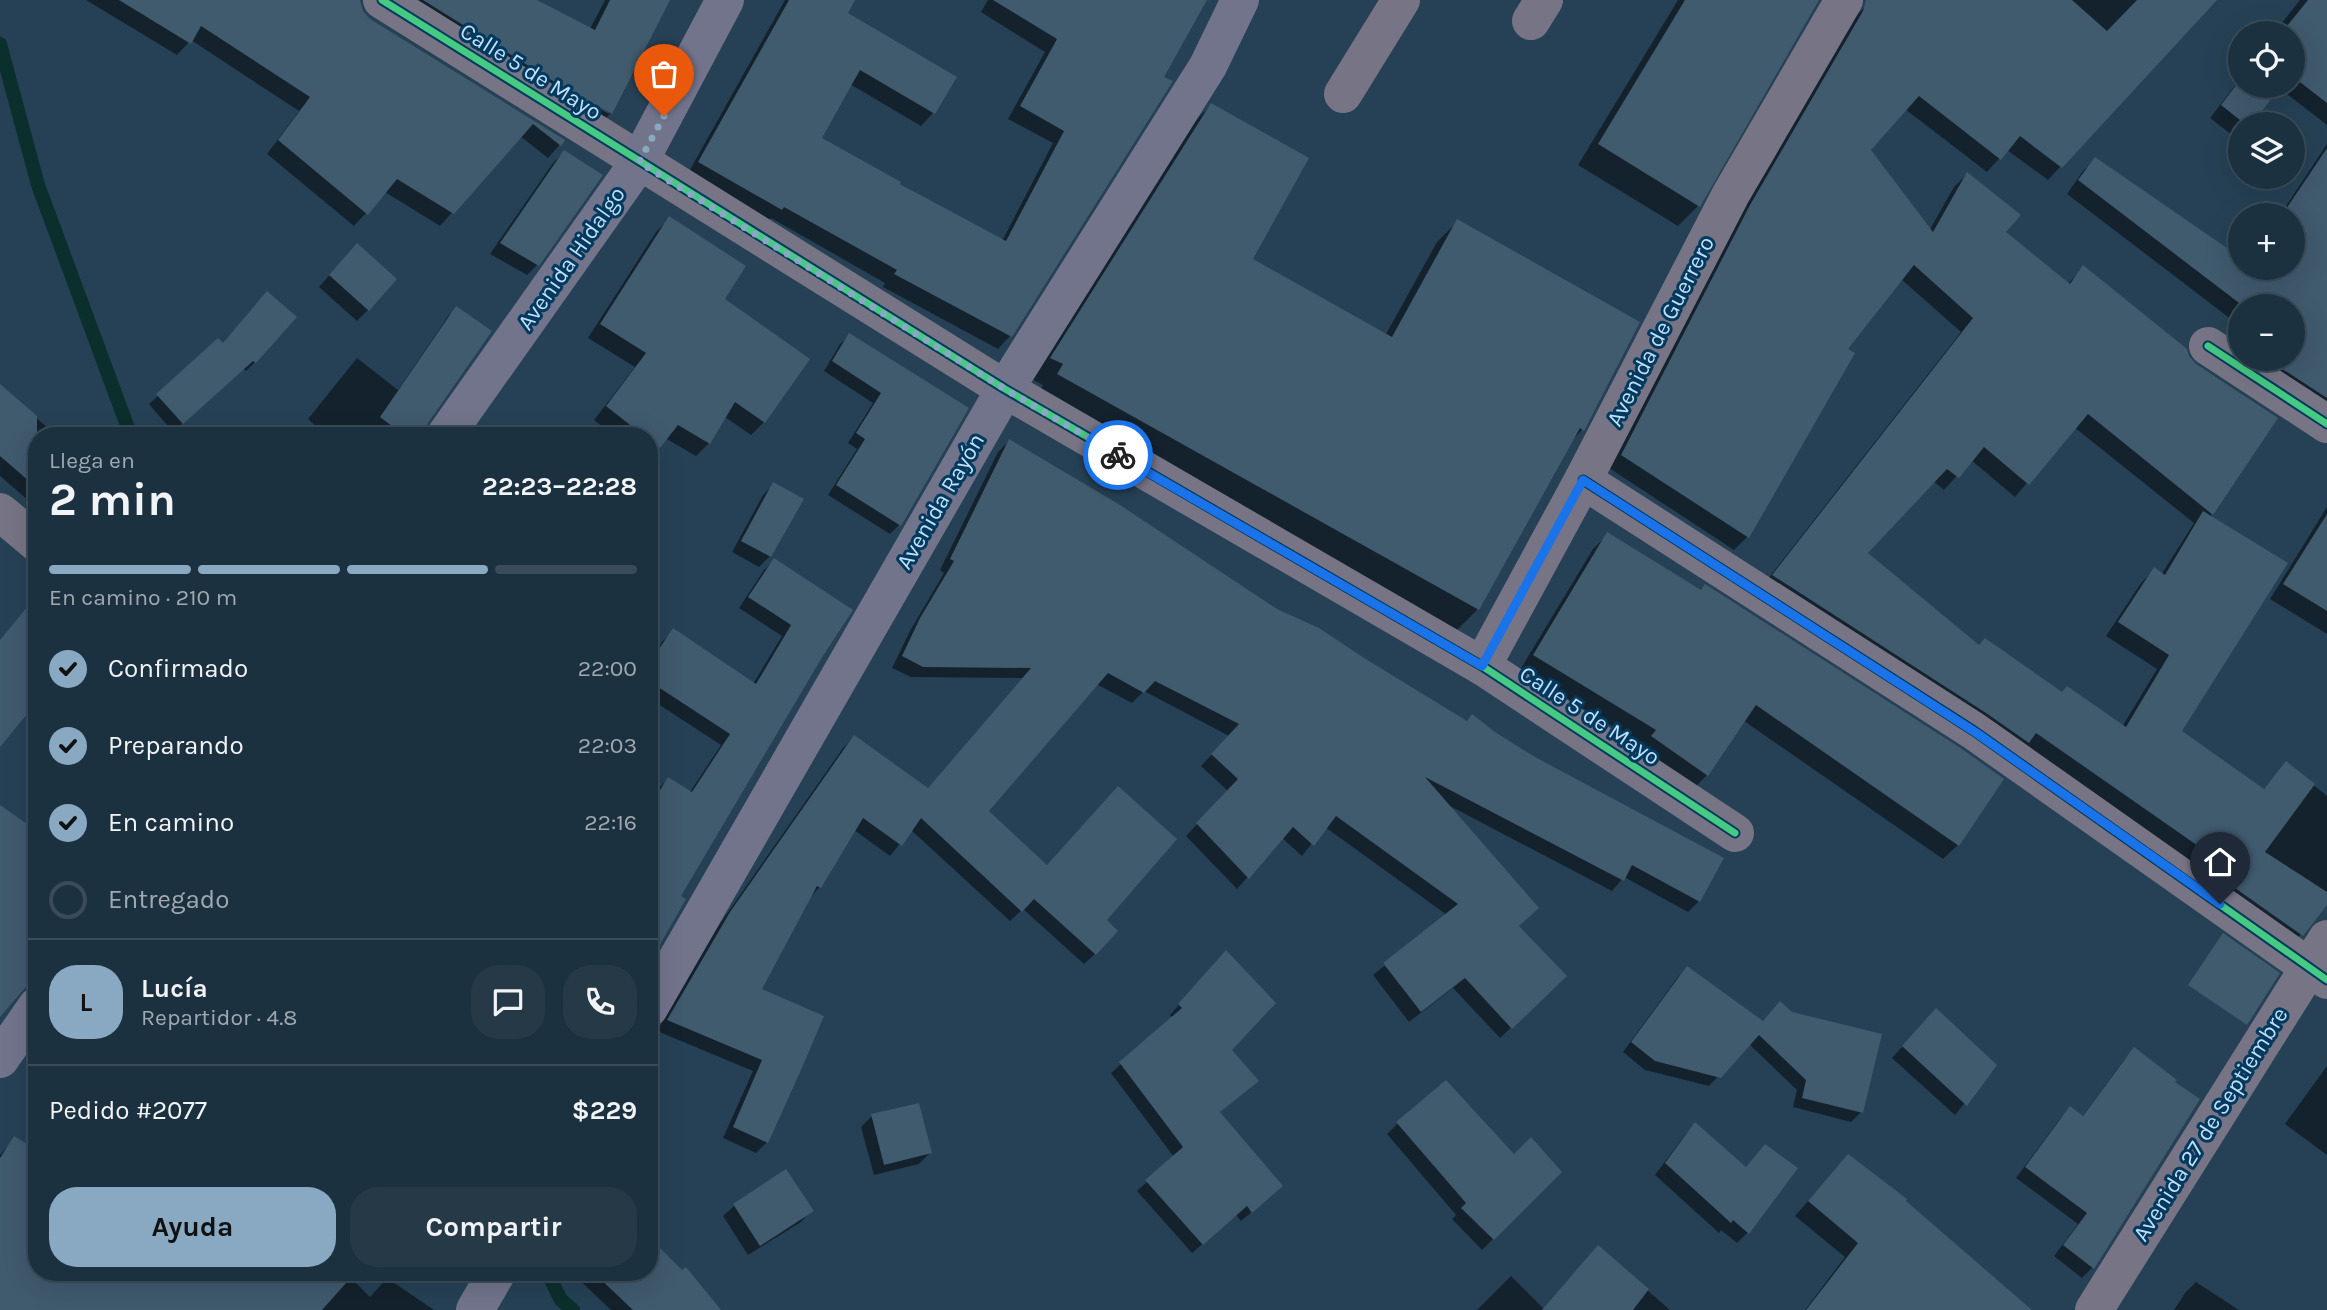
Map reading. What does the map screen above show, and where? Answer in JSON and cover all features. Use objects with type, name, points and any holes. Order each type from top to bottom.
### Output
[{"type":"main road","name":"Avenida Hidalgo","points":[[450,427],[639,162],[726,0]]},
{"type":"main road","name":"Avenida Rayón","points":[[658,992],[1005,389],[1208,66],[1240,0]]},
{"type":"main road","points":[[0,1059],[28,1019]]},
{"type":"street","name":"Calle 5 de Mayo","points":[[382,0],[1005,389],[1482,666],[1735,833]]},
{"type":"street","points":[[1343,94],[1401,0]]},
{"type":"street","name":"Avenida de Guerrero","points":[[1482,666],[1583,480],[1731,194],[1844,0]]},
{"type":"street","points":[[2208,346],[2327,424]]},
{"type":"street","points":[[1583,480],[1975,732],[2321,962]]},
{"type":"street","points":[[0,512],[28,535]]},
{"type":"street","name":"Avenida 27 de Septiembre","points":[[2094,1310],[2321,962]]},
{"type":"building","points":[[119,0],[360,0],[363,11],[370,19],[565,140],[561,146],[533,124],[454,214],[397,179],[368,215],[278,140],[310,97],[201,26],[191,44]]},
{"type":"building","points":[[423,0],[537,0],[595,30],[610,0],[670,0],[612,114],[589,101],[588,103]]},
{"type":"building","points":[[789,0],[855,0],[848,13],[957,77],[935,114],[860,70],[822,138],[1006,241],[1064,131],[1020,106],[1057,39],[993,0],[1207,0],[1164,77],[1173,81],[1012,337],[894,274],[897,270],[784,207],[782,210],[698,162]]},
{"type":"building","points":[[1685,0],[1819,0],[1700,207],[1598,144]]},
{"type":"building","points":[[1866,0],[2072,0],[2107,31],[2137,0],[2217,0],[2062,168],[2020,136],[2001,160],[1919,96],[1871,150],[1933,232],[1967,172],[2021,215],[2006,232],[2070,284],[2083,265],[2187,349],[2196,364],[2278,418],[2213,515],[2088,414],[2029,485],[1984,447],[1959,478],[1947,469],[1868,553],[1979,645],[1985,638],[2062,692],[2067,686],[2126,727],[2169,655],[2118,622],[2154,567],[2165,575],[2203,511],[2288,563],[2182,731],[2264,789],[2286,761],[2315,784],[2265,852],[2327,892],[2327,905],[2303,936],[2194,859],[2201,848],[2036,733],[2029,743],[1772,575],[1973,318],[1914,265],[1848,349],[1855,353],[1749,538],[1621,455],[1750,205],[1863,11]]},
{"type":"building","points":[[2308,0],[2327,0],[2327,103],[2305,86],[2305,21],[2291,21]]},
{"type":"building","points":[[2228,96],[2228,98],[2272,98],[2261,112],[2230,112],[2221,105]]},
{"type":"building","points":[[1211,103],[1309,158],[1253,259],[1392,337],[1457,219],[1640,322],[1584,431],[1580,428],[1479,610],[1057,374],[1063,364],[1050,358]]},
{"type":"building","points":[[2327,148],[2327,398],[2285,371],[2305,371],[2305,294],[2228,295],[2078,180],[2095,157],[2228,249],[2228,280],[2305,280],[2305,203],[2290,203],[2299,189],[2305,189],[2305,181]]},
{"type":"building","points":[[564,150],[603,175],[539,266],[500,243]]},
{"type":"building","points":[[669,216],[746,266],[725,299],[810,359],[765,423],[735,402],[710,444],[678,425],[660,448],[658,427],[633,427],[606,406],[646,353],[600,324]]},
{"type":"building","points":[[357,243],[397,279],[369,311],[329,275]]},
{"type":"building","points":[[267,291],[297,317],[256,363],[253,361],[183,424],[156,394],[218,338],[223,343]]},
{"type":"building","points":[[456,306],[492,331],[425,427],[393,427],[380,417]]},
{"type":"building","points":[[849,333],[969,408],[901,526],[836,485],[865,439],[856,433],[881,393],[832,361]]},
{"type":"building","points":[[0,384],[37,416],[37,427],[28,427],[28,480],[0,456]]},
{"type":"building","points":[[1009,439],[1120,505],[1277,609],[1319,628],[1467,721],[1472,714],[1535,757],[1724,858],[1700,902],[1632,865],[1624,881],[1425,777],[1539,908],[1519,926],[1567,976],[1512,1029],[1465,978],[1421,1012],[1383,963],[1458,904],[1336,816],[1314,846],[1293,827],[1249,879],[1196,823],[1238,779],[1211,754],[1239,724],[1155,681],[1144,693],[1108,673],[989,811],[1047,865],[1118,786],[1177,839],[1107,920],[1118,931],[1096,955],[1034,899],[1022,912],[921,818],[902,846],[863,818],[821,888],[817,886],[762,989],[824,1016],[768,1143],[733,1127],[762,1060],[667,1020],[730,912],[854,735],[928,788],[1031,668],[923,667],[902,656],[920,618],[954,561],[950,559]]},
{"type":"building","points":[[773,482],[804,499],[771,557],[741,541]]},
{"type":"building","points":[[2327,514],[2327,611],[2283,584]]},
{"type":"building","points":[[1607,532],[1701,590],[1705,584],[1962,749],[2004,779],[1959,846],[1756,705],[1708,776],[1651,736],[1656,730],[1533,655]]},
{"type":"building","points":[[774,558],[853,610],[821,659],[681,896],[686,899],[658,948],[658,793],[668,777],[692,792],[730,734],[658,687],[658,650],[673,628],[756,684],[791,625],[748,597]]},
{"type":"building","points":[[28,606],[28,713],[0,747],[0,640]]},
{"type":"building","points":[[0,805],[28,825],[28,984],[0,1017]]},
{"type":"building","points":[[2223,933],[2280,973],[2247,1025],[2188,985]]},
{"type":"building","points":[[1226,950],[1276,1003],[1232,1050],[1259,1081],[1220,1112],[1283,1186],[1252,1213],[1247,1206],[1203,1245],[1145,1180],[1183,1147],[1119,1062],[1182,1008],[1178,1004]]},
{"type":"building","points":[[1687,966],[1763,1021],[1780,1001],[1792,1012],[1882,1034],[1863,1113],[1802,1098],[1806,1080],[1759,1035],[1721,1078],[1655,1061],[1631,1042]]},
{"type":"building","points":[[1936,1008],[1997,1065],[1967,1106],[1902,1046]]},
{"type":"building","points":[[2134,1047],[2177,1080],[2175,1082],[2200,1099],[2094,1269],[2063,1245],[2087,1213],[2025,1167],[2070,1106],[2083,1116]]},
{"type":"building","points":[[1446,1080],[1514,1154],[1531,1137],[1562,1172],[1494,1240],[1461,1208],[1466,1203],[1396,1122]]},
{"type":"building","points":[[919,1103],[932,1153],[884,1165],[871,1114]]},
{"type":"building","points":[[1695,1122],[1746,1167],[1765,1144],[1798,1168],[1749,1234],[1733,1220],[1731,1223],[1665,1163]]},
{"type":"building","points":[[14,1136],[28,1145],[28,1281],[348,1281],[322,1310],[0,1310],[0,1158]]},
{"type":"building","points":[[1848,1154],[1907,1199],[1906,1201],[2032,1310],[1806,1310],[1858,1243],[1808,1201]]},
{"type":"building","points":[[786,1169],[814,1211],[760,1246],[733,1204]]},
{"type":"building","points":[[1598,1245],[1649,1289],[1633,1310],[1542,1310]]},
{"type":"building","points":[[658,1246],[682,1270],[686,1267],[721,1310],[633,1310],[602,1281],[658,1281]]},
{"type":"waterway","points":[[0,44],[38,185],[128,427]]},
{"type":"waterway","points":[[552,1281],[561,1300],[573,1310]]},
{"type":"cycle path","points":[[382,0],[1005,389],[1482,666],[1735,833]]},
{"type":"cycle path","points":[[2208,346],[2327,424]]},
{"type":"cycle path","points":[[1583,480],[1974,731],[2327,980]]},
{"type":"way so far","points":[[664,116],[639,162],[1005,389],[1118,455]]},
{"type":"route","points":[[1118,455],[1482,666],[1583,480],[1975,732],[2220,904]]}]
